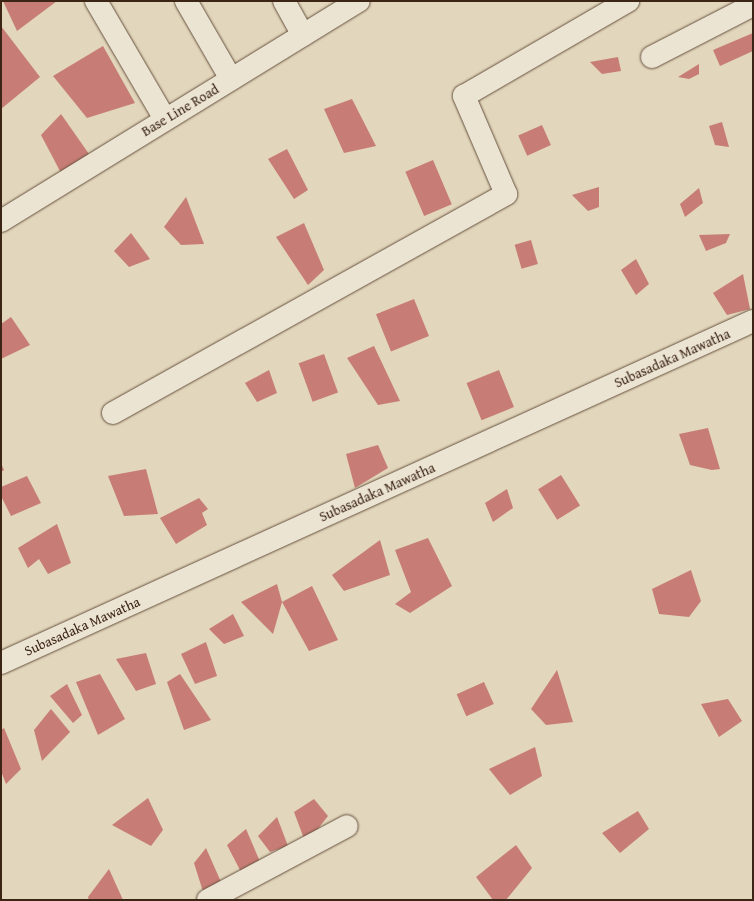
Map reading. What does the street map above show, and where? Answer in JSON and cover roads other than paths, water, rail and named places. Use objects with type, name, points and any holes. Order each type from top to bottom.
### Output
[{"type":"street","points":[[96,1],[165,119]]},
{"type":"street","points":[[186,1],[231,79]]},
{"type":"street","points":[[284,1],[303,35]]},
{"type":"street","name":"Base Line Road","points":[[2,219],[359,1]]},
{"type":"street","points":[[113,413],[506,194],[464,96],[628,1]]},
{"type":"street","points":[[652,57],[753,5]]},
{"type":"street","name":"Subasadaka Mawatha","points":[[1,663],[753,321]]},
{"type":"street","points":[[208,900],[347,826]]}]
